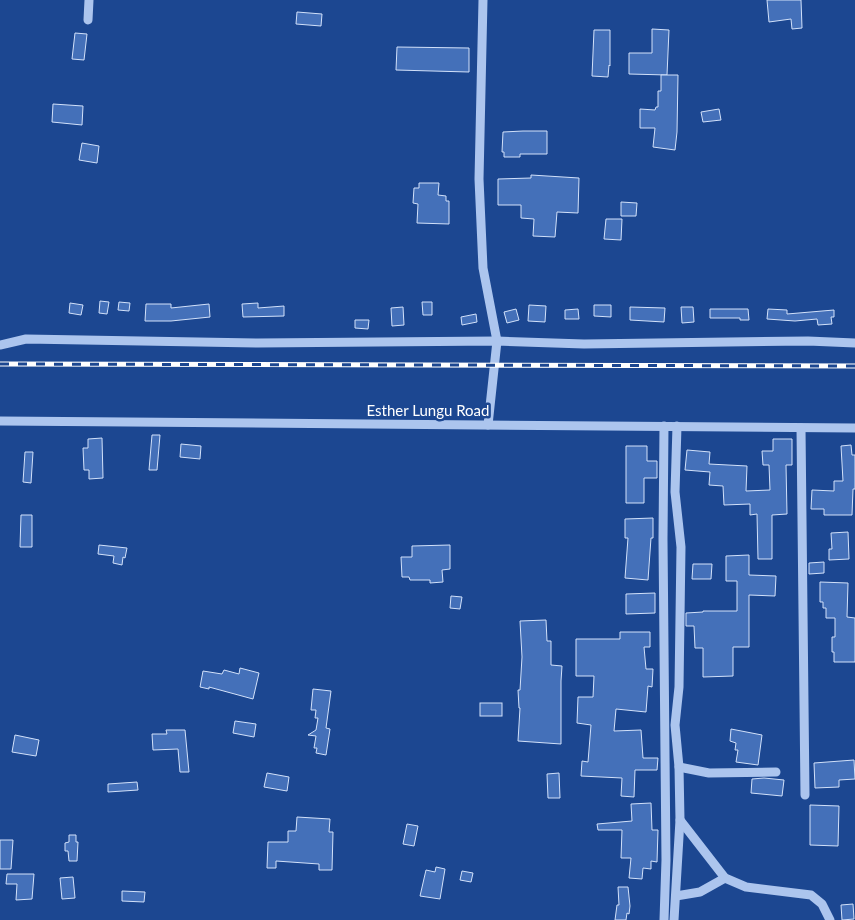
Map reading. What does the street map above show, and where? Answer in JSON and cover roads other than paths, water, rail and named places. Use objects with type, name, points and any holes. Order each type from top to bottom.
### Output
[{"type":"street","points":[[88,20],[89,0]]},
{"type":"street","points":[[483,0],[479,179],[484,268],[497,341],[488,425]]},
{"type":"street","points":[[0,345],[26,339],[258,343],[497,341],[584,344],[808,341],[855,343]]},
{"type":"street","name":"Esther Lungu Road","points":[[0,421],[855,428]]},
{"type":"street","points":[[664,426],[663,540],[666,860],[664,920]]},
{"type":"street","points":[[674,920],[680,820],[676,725],[679,687],[681,547],[675,492],[677,426]]},
{"type":"street","points":[[801,428],[805,795]]},
{"type":"street","points":[[679,768],[709,772],[776,772]]},
{"type":"street","points":[[680,820],[725,878],[746,886],[811,895],[822,904],[830,920]]},
{"type":"street","points":[[676,896],[700,892],[725,878]]},
{"type":"railway","points":[[0,364],[855,366]]}]
